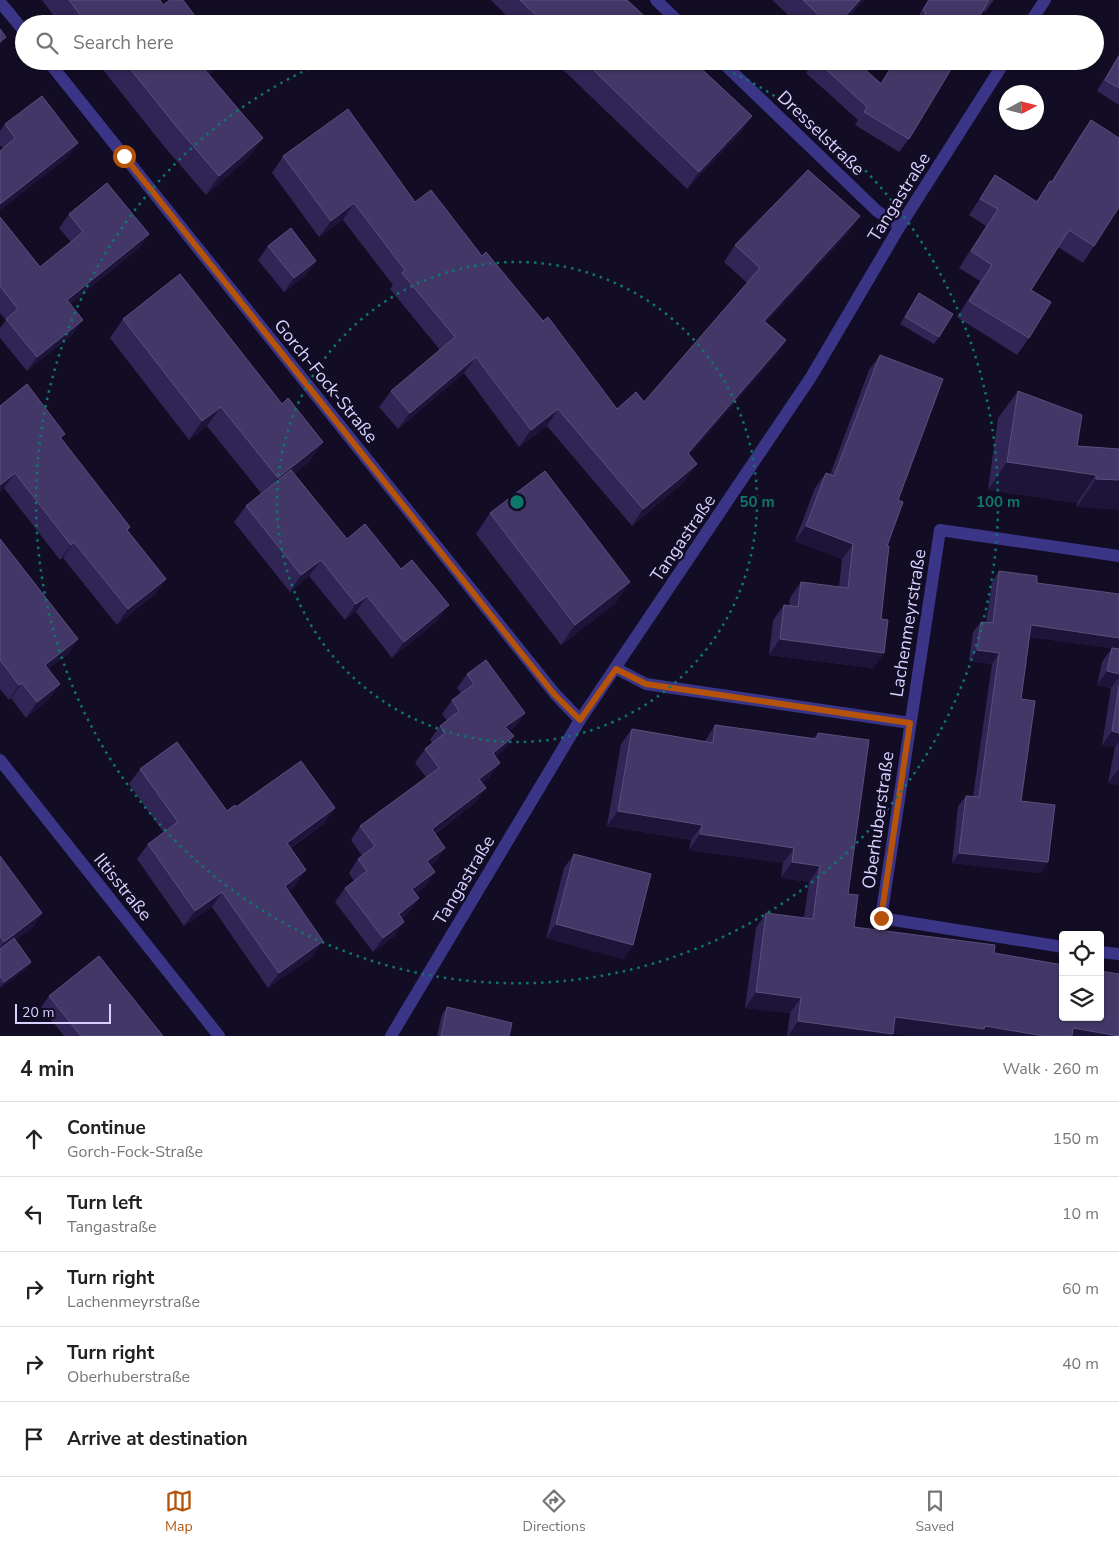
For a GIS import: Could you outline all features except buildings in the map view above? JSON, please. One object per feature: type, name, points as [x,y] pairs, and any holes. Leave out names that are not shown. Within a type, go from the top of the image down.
[{"type":"street","points":[[656,0],[672,15]]},
{"type":"street","points":[[1036,15],[1045,0]]},
{"type":"street","points":[[0,2],[15,20]]},
{"type":"street","name":"Gorch-Fock-Straße","points":[[55,70],[554,694],[580,720]]},
{"type":"street","name":"Dresselstraße","points":[[729,70],[877,211],[900,226]]},
{"type":"street","name":"Tangastraße","points":[[391,1036],[580,720],[811,377],[900,226],[1000,70]]},
{"type":"street","name":"Lachenmeyrstraße","points":[[616,669],[646,684],[910,723],[940,530],[1119,556]]},
{"type":"street","name":"Oberhuberstraße","points":[[910,723],[881,918],[1059,946]]},
{"type":"street","name":"Iltisstraße","points":[[0,760],[219,1036]]},
{"type":"street","points":[[1104,952],[1119,954]]},
{"type":"route","points":[[124,156],[554,694],[580,720],[616,669],[646,684],[910,723],[881,918]]}]
